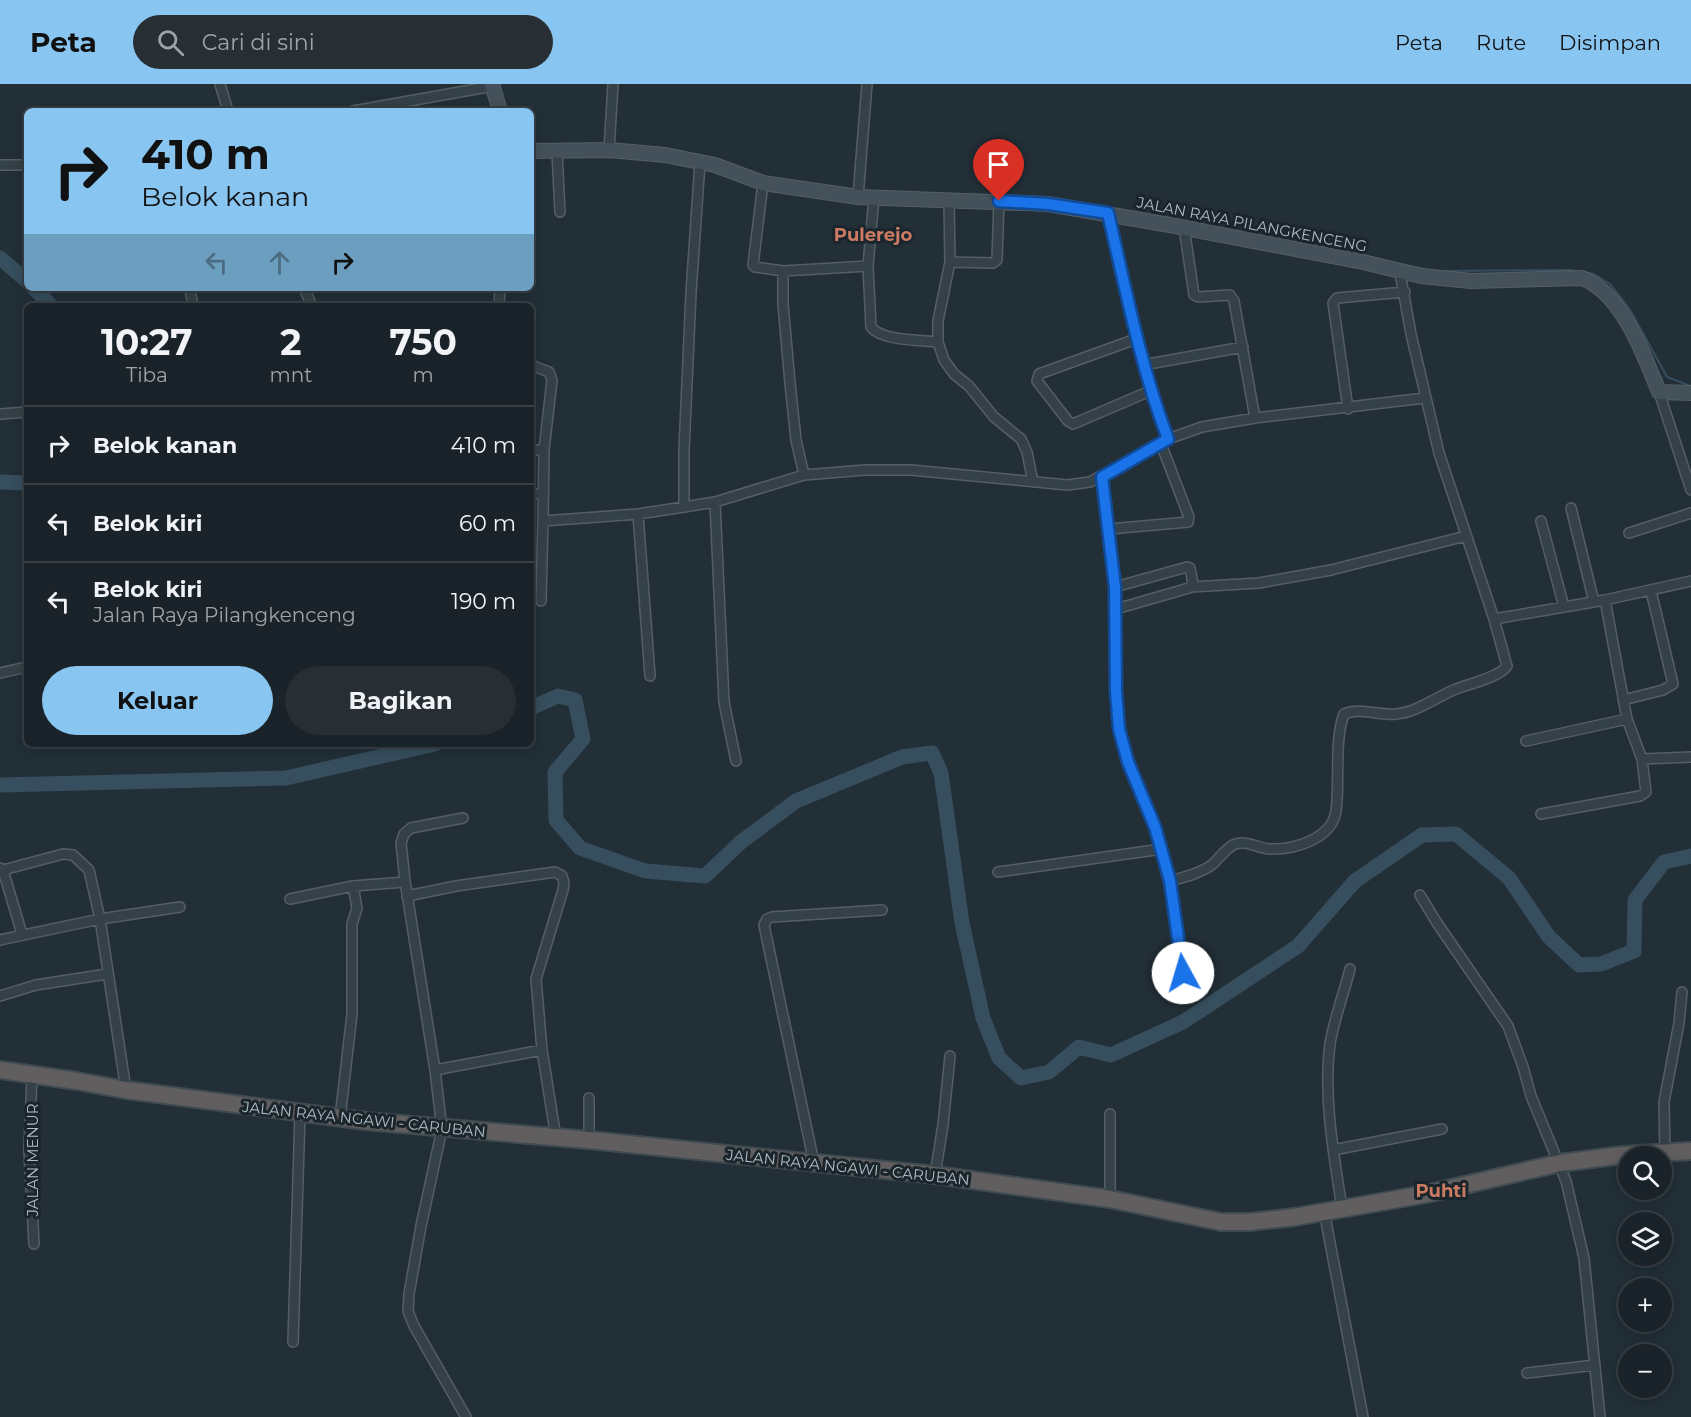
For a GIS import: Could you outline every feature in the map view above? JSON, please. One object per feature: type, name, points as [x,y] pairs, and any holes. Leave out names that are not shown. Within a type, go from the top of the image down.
[{"type":"highway","name":"JALAN RAYA NGAWI - CARUBAN","points":[[0,1070],[300,1114],[935,1175],[1110,1199],[1221,1222],[1265,1221],[1426,1194],[1560,1163],[1618,1156]]},
{"type":"highway","name":"JALAN RAYA NGAWI - CARUBAN","points":[[1672,1152],[1691,1151]]},
{"type":"main road","points":[[492,85],[499,108]]},
{"type":"main road","name":"JALAN RAYA PILANGKENCENG","points":[[534,151],[609,150],[665,155],[700,162],[764,183],[858,197],[1048,204],[1108,213],[1363,262],[1400,273],[1471,281],[1574,277],[1590,281],[1604,292],[1623,316],[1634,334],[1659,392]]},
{"type":"main road","points":[[1659,392],[1691,393]]},
{"type":"street","points":[[220,84],[225,108]]},
{"type":"street","points":[[609,150],[613,84]]},
{"type":"street","points":[[858,197],[867,84]]},
{"type":"street","points":[[369,108],[492,85]]},
{"type":"street","points":[[557,152],[560,212]]},
{"type":"street","points":[[684,507],[684,450],[691,293],[700,162]]},
{"type":"street","points":[[0,165],[24,165]]},
{"type":"street","points":[[764,183],[753,265],[755,267],[783,271],[868,266]]},
{"type":"street","points":[[874,197],[868,266],[871,327],[875,332],[887,336],[938,342]]},
{"type":"street","points":[[949,201],[950,262],[938,321],[938,342],[944,360],[954,374],[969,386],[994,417],[1021,439],[1027,452],[1033,482]]},
{"type":"street","points":[[950,262],[993,263],[997,260],[999,201]]},
{"type":"street","points":[[1108,213],[1136,339],[1164,442],[1189,517],[1188,522],[1110,529]]},
{"type":"street","points":[[1184,227],[1194,295],[1198,297],[1227,294],[1231,296],[1243,347],[1255,418]]},
{"type":"street","points":[[783,271],[783,304],[790,383],[796,440],[804,475]]},
{"type":"street","points":[[1170,881],[1208,867],[1233,845],[1240,843],[1268,849],[1283,849],[1317,837],[1329,828],[1336,813],[1344,714],[1352,712],[1394,715],[1417,709],[1453,690],[1505,669],[1507,662],[1494,619],[1439,453],[1411,334],[1400,273]]},
{"type":"street","points":[[1348,409],[1332,307],[1335,300],[1405,292]]},
{"type":"street","points":[[1136,339],[1039,374],[1037,381],[1072,424],[1150,391]]},
{"type":"street","points":[[1143,365],[1243,347]]},
{"type":"street","points":[[534,366],[549,372],[552,380],[544,450],[540,601]]},
{"type":"street","points":[[1659,392],[1691,490]]},
{"type":"street","points":[[543,520],[638,514],[684,507],[715,502],[804,475],[866,470],[911,470],[1080,485],[1102,477],[1164,442],[1202,427],[1255,418],[1348,409],[1425,398]]},
{"type":"street","points":[[0,414],[24,412]]},
{"type":"street","points":[[534,450],[544,450]]},
{"type":"street","points":[[1102,477],[1110,529],[1115,587],[1116,691],[1119,729],[1126,754],[1162,849],[1170,881],[1183,973]]},
{"type":"street","points":[[534,494],[543,494]]},
{"type":"street","points":[[715,502],[724,702],[736,761]]},
{"type":"street","points":[[1571,508],[1594,602]]},
{"type":"street","points":[[1629,533],[1691,513]]},
{"type":"street","points":[[638,514],[650,676]]},
{"type":"street","points":[[1541,521],[1564,607]]},
{"type":"street","points":[[1116,609],[1191,587],[1259,583],[1331,570],[1466,536]]},
{"type":"street","points":[[1115,587],[1187,567],[1190,568],[1191,587]]},
{"type":"street","points":[[1494,619],[1605,600],[1691,581]]},
{"type":"street","points":[[1623,700],[1663,690],[1673,684],[1651,591]]},
{"type":"street","points":[[1541,814],[1640,796],[1646,792],[1642,759],[1627,719],[1605,600]]},
{"type":"street","points":[[0,674],[24,668]]},
{"type":"street","points":[[1526,741],[1627,719]]},
{"type":"street","points":[[1642,759],[1691,757]]},
{"type":"street","points":[[463,818],[411,828],[404,834],[401,843],[442,1129],[418,1237],[408,1311],[414,1326],[466,1417]]},
{"type":"street","points":[[998,872],[1162,849]]},
{"type":"street","points":[[22,934],[2,869],[63,854],[73,855],[89,870],[100,919],[126,1090]]},
{"type":"street","points":[[407,896],[456,886],[555,872],[562,876],[563,890],[536,979],[542,1050],[556,1138]]},
{"type":"street","points":[[290,899],[353,886],[405,882]]},
{"type":"street","points":[[340,1118],[352,1014],[352,924],[357,908],[353,886]]},
{"type":"street","points":[[1420,895],[1508,1026],[1531,1096],[1560,1163],[1584,1258],[1600,1417]]},
{"type":"street","points":[[0,940],[100,919],[180,907]]},
{"type":"street","points":[[814,1163],[764,925],[772,917],[882,910]]},
{"type":"street","points":[[1342,1208],[1333,1150],[1329,1059],[1330,1041],[1350,969]]},
{"type":"street","points":[[0,996],[36,986],[107,974]]},
{"type":"street","points":[[1665,1146],[1664,1102],[1679,1023],[1682,992]]},
{"type":"street","points":[[435,1070],[542,1050]]},
{"type":"street","points":[[935,1175],[950,1056]]},
{"type":"street","name":"JALAN MENUR","points":[[32,1075],[29,1150],[34,1244]]},
{"type":"street","points":[[589,1098],[589,1140]]},
{"type":"street","points":[[293,1342],[300,1114]]},
{"type":"street","points":[[1110,1114],[1110,1199]]},
{"type":"street","points":[[1333,1150],[1442,1129]]},
{"type":"street","points":[[1324,1211],[1363,1417]]},
{"type":"street","points":[[1527,1373],[1595,1365]]},
{"type":"waterway","points":[[952,194],[1024,196]]},
{"type":"waterway","points":[[0,258],[24,278]]},
{"type":"waterway","points":[[1390,262],[1434,271]]},
{"type":"waterway","points":[[1440,271],[1570,270],[1594,274],[1610,284],[1629,308],[1667,377],[1691,386]]},
{"type":"waterway","points":[[37,291],[48,303]]},
{"type":"waterway","points":[[0,482],[24,483]]},
{"type":"waterway","points":[[534,707],[558,696],[575,700],[583,739],[555,772],[556,820],[580,848],[645,871],[705,876],[741,842],[796,801],[902,757],[932,753],[941,773],[962,923],[983,1018],[999,1058],[1021,1078],[1049,1072],[1079,1047],[1111,1055],[1183,1022],[1298,946],[1355,881],[1422,835],[1456,834],[1509,878],[1549,937],[1579,965],[1601,964],[1634,951],[1635,900],[1664,862],[1691,856]]},
{"type":"waterway","points":[[0,785],[286,778],[422,747]]},
{"type":"district","name":"Pulerejo","points":[[873,235]]},
{"type":"district","name":"Puhti","points":[[1441,1191]]},
{"type":"route","points":[[999,201],[1048,204],[1108,213],[1143,365],[1168,439],[1102,477],[1110,529],[1115,587],[1116,691],[1119,729],[1128,762],[1155,827],[1170,881],[1183,973]]}]
